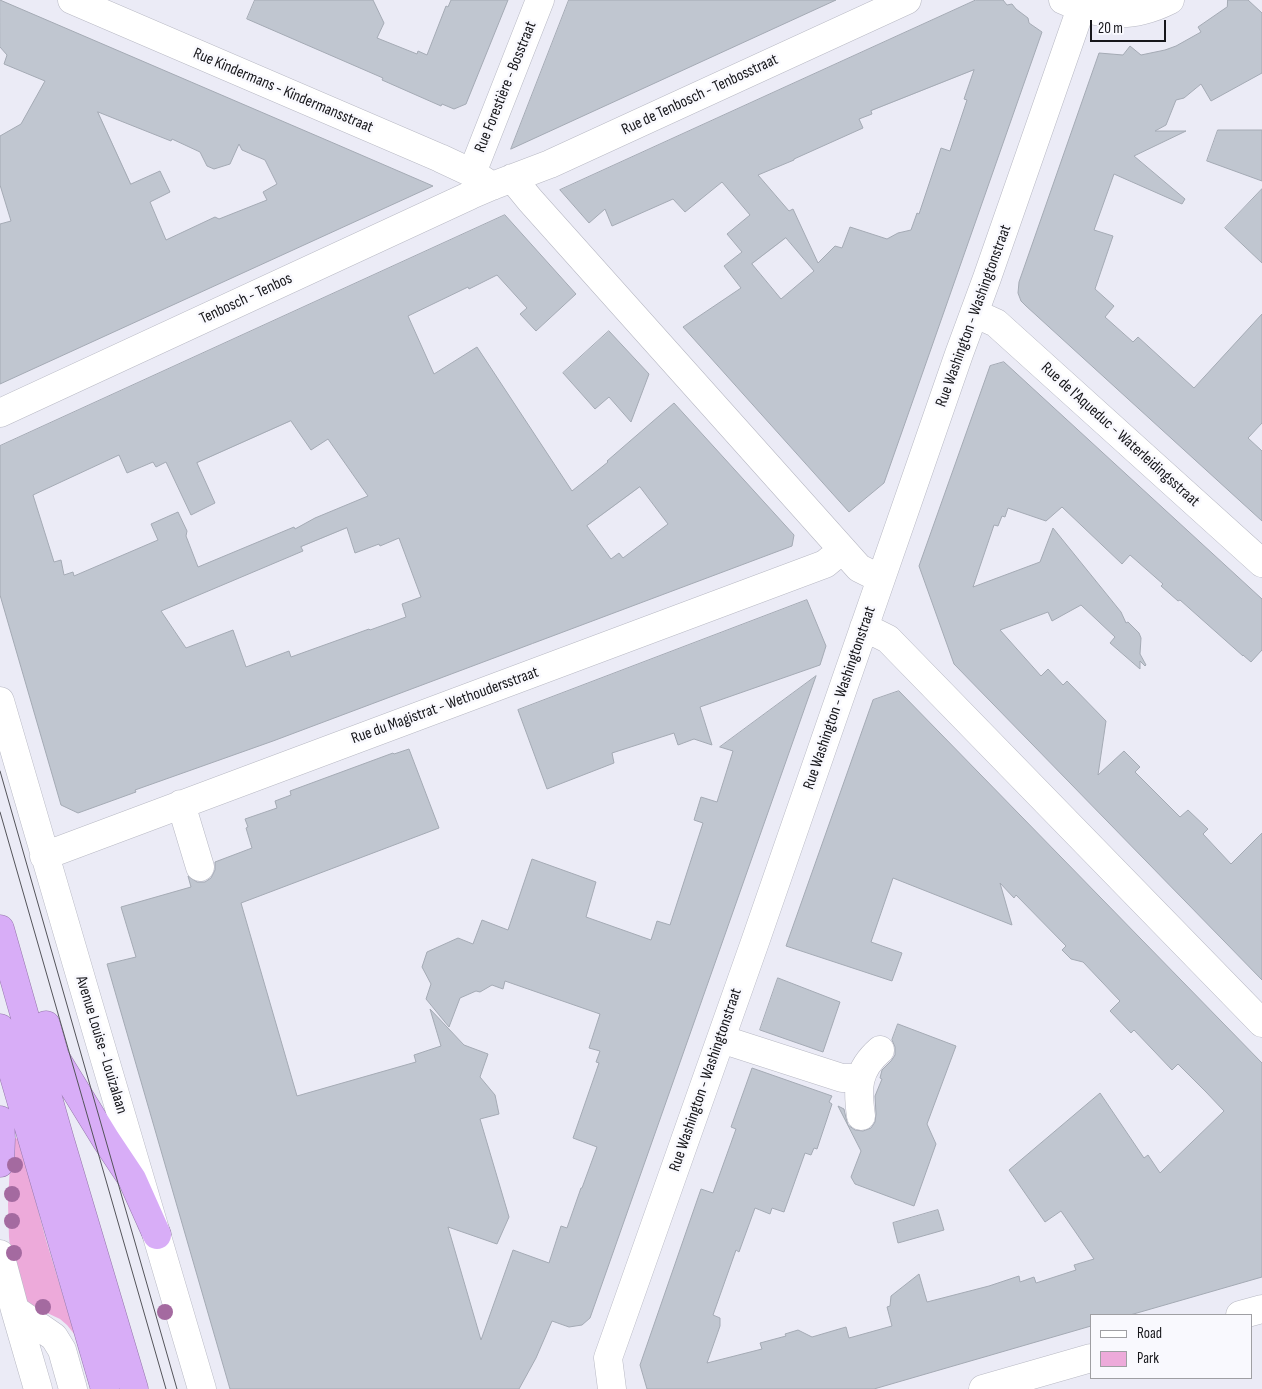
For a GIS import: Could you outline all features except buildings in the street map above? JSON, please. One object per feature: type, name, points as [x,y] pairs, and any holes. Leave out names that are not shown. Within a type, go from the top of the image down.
[{"type":"highway","points":[[0,910],[33,980],[56,1057],[132,1179],[157,1235]]},
{"type":"highway","points":[[0,929],[134,1389]]},
{"type":"highway","points":[[0,1028],[105,1389]]},
{"type":"highway","points":[[0,1120],[0,1163]]},
{"type":"street","name":"Rue Kindermans - Kindermansstraat","points":[[72,0],[492,179]]},
{"type":"street","name":"Rue Forestière - Bosstraat","points":[[492,179],[540,0]]},
{"type":"street","name":"Rue de Tenbosch - Tenbosstraat","points":[[492,179],[550,164],[907,0]]},
{"type":"street","points":[[1072,4],[1096,12],[1130,13],[1154,8],[1170,0]]},
{"type":"street","name":"Rue Washington - Washingtonstraat","points":[[612,1389],[608,1358],[974,313],[1072,4]]},
{"type":"street","name":"Tenbosch - Tenbos","points":[[0,413],[492,179]]},
{"type":"street","points":[[492,179],[530,200],[842,550],[859,568],[881,579]]},
{"type":"street","name":"Rue de l'Aqueduc - Waterleidingsstraat","points":[[974,313],[996,323],[1262,563]]},
{"type":"street","name":"Rue du Magistrat - Wethoudersstraat","points":[[44,856],[825,564],[842,550]]},
{"type":"street","points":[[864,628],[888,639],[1262,1023]]},
{"type":"street","name":"Avenue Louise - Louizalaan","points":[[0,701],[202,1389]]},
{"type":"street","points":[[181,804],[200,867]]},
{"type":"street","points":[[721,1039],[842,1078],[860,1078]]},
{"type":"street","points":[[861,1116],[858,1087],[860,1078],[870,1058],[880,1050]]},
{"type":"street","points":[[0,1254],[14,1310],[38,1389]]},
{"type":"street","points":[[1244,1314],[1262,1309]]},
{"type":"street","points":[[14,1310],[54,1337],[62,1350],[73,1389]]},
{"type":"street","points":[[983,1389],[1090,1358]]},
{"type":"green space","points":[[15,1138],[19,1139],[46,1240],[75,1335],[60,1319],[28,1304],[22,1297],[12,1270],[8,1204],[11,1143]]},
{"type":"tram line","points":[[0,771],[177,1389]]},
{"type":"tram line","points":[[0,812],[166,1389]]}]
